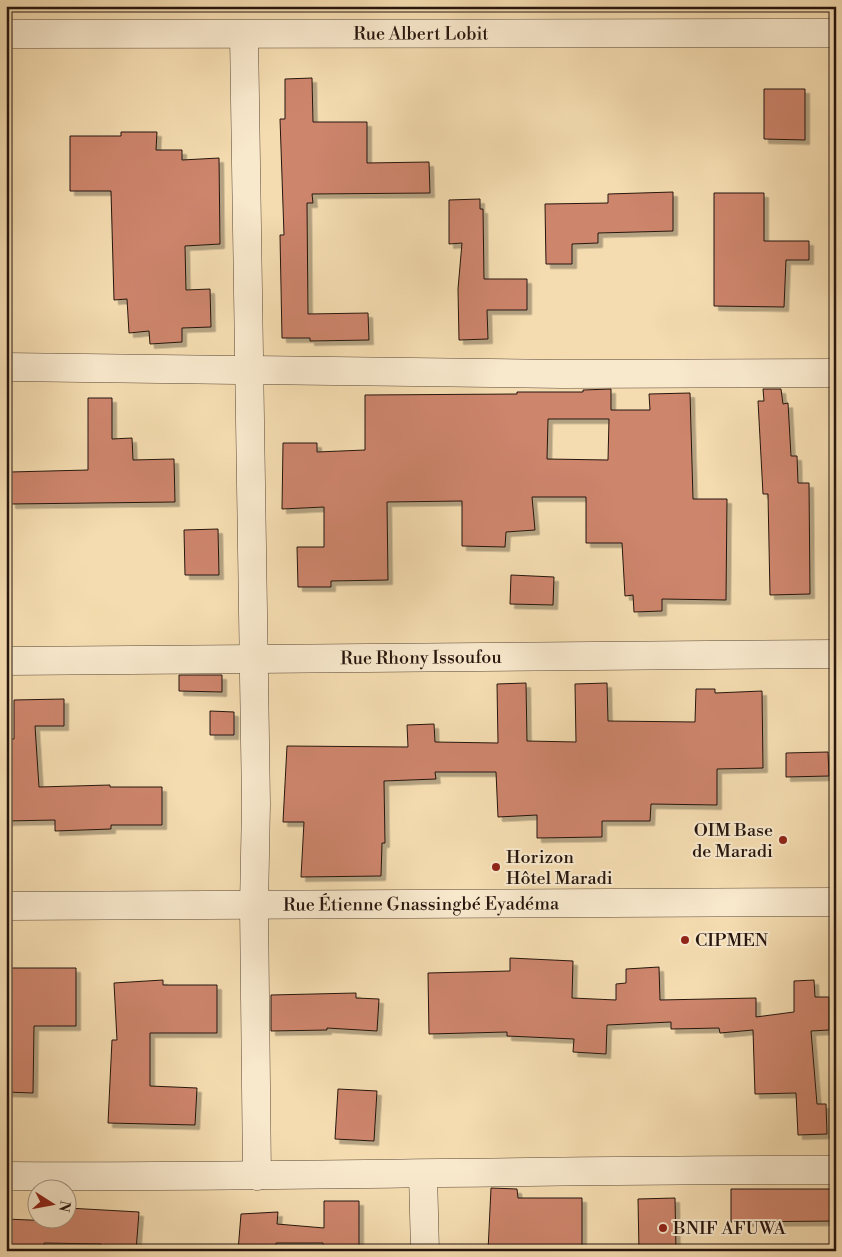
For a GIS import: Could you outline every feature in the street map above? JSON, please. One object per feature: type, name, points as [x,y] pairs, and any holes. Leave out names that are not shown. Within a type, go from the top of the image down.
[{"type":"street","name":"Rue Albert Lobit","points":[[6,34],[836,34]]},
{"type":"street","points":[[244,35],[256,804],[254,906],[257,1176]]},
{"type":"street","points":[[6,367],[562,374],[836,372]]},
{"type":"street","name":"Rue Rhony Issoufou","points":[[6,661],[836,654]]},
{"type":"street","name":"Rue Étienne Gnassingbé Eyadéma","points":[[6,906],[836,902]]},
{"type":"street","points":[[6,1176],[257,1176],[705,1169],[836,1170]]},
{"type":"street","points":[[423,1174],[425,1251]]},
{"type":"building","points":[[312,78],[313,122],[367,122],[367,163],[429,162],[430,193],[312,194],[313,203],[307,203],[308,314],[368,313],[369,340],[310,341],[310,338],[282,338],[280,235],[284,235],[280,119],[285,119],[285,79]]},
{"type":"building","points":[[764,89],[805,89],[805,140],[764,139]]},
{"type":"building","points":[[121,132],[157,132],[156,150],[182,150],[182,160],[219,158],[220,244],[185,246],[186,290],[210,289],[211,327],[182,328],[182,342],[150,344],[149,331],[129,333],[127,299],[114,300],[111,191],[70,191],[70,136],[121,136]]},
{"type":"building","points":[[673,192],[673,231],[598,233],[598,243],[572,244],[572,264],[546,264],[545,204],[608,203],[608,194]]},
{"type":"building","points":[[714,193],[764,193],[764,241],[809,241],[809,260],[786,260],[784,307],[714,306]]},
{"type":"building","points":[[480,199],[480,209],[483,209],[484,279],[527,279],[527,310],[487,310],[488,339],[459,340],[458,289],[462,243],[449,244],[449,200]]},
{"type":"building","points":[[611,389],[611,410],[650,410],[649,394],[690,393],[693,499],[727,499],[726,600],[662,599],[662,611],[634,612],[633,595],[625,596],[622,543],[586,543],[586,497],[532,497],[535,530],[506,532],[505,547],[462,546],[462,501],[387,502],[388,580],[331,581],[331,587],[298,587],[297,547],[324,547],[324,507],[282,509],[283,443],[317,443],[317,452],[365,450],[365,395],[517,394],[517,392],[583,392],[583,390]],"holes":[[[548,419],[609,419],[608,460],[547,459]]]},
{"type":"building","points":[[763,389],[781,389],[783,404],[788,403],[791,456],[797,456],[798,483],[809,483],[810,594],[770,595],[768,494],[763,494],[758,401],[764,401]]},
{"type":"building","points":[[88,398],[112,398],[112,439],[132,438],[133,460],[174,459],[175,502],[11,504],[10,472],[88,470]]},
{"type":"building","points":[[218,529],[219,575],[185,575],[184,530]]},
{"type":"building","points":[[511,575],[554,577],[553,605],[510,604]]},
{"type":"building","points":[[179,675],[222,675],[222,692],[179,691]]},
{"type":"building","points":[[526,683],[527,741],[576,742],[575,684],[607,683],[608,721],[695,722],[696,689],[715,689],[715,693],[762,691],[763,768],[717,769],[717,805],[651,804],[650,821],[602,821],[602,837],[537,838],[537,815],[498,817],[496,772],[435,772],[436,779],[384,781],[385,843],[382,843],[381,876],[301,877],[304,822],[283,822],[287,746],[408,747],[407,725],[434,724],[435,742],[498,743],[497,684]]},
{"type":"building","points":[[64,699],[64,726],[35,726],[39,787],[110,785],[110,787],[162,787],[162,825],[111,825],[111,829],[55,831],[55,820],[6,821],[6,739],[14,739],[14,700]]},
{"type":"building","points":[[210,711],[234,712],[234,735],[210,735]]},
{"type":"building","points":[[828,752],[829,776],[786,777],[786,753]]},
{"type":"building","points":[[510,958],[573,961],[572,998],[616,1000],[616,984],[626,983],[626,969],[659,967],[660,1000],[756,998],[756,1017],[794,1012],[794,981],[814,980],[815,997],[829,997],[829,1030],[811,1031],[817,1104],[826,1104],[827,1134],[798,1135],[796,1093],[755,1094],[753,1030],[720,1033],[719,1028],[671,1029],[671,1022],[607,1025],[606,1054],[573,1052],[574,1039],[507,1036],[507,1032],[429,1034],[428,973],[510,971]]},
{"type":"building","points":[[7,968],[76,968],[76,1026],[34,1026],[33,1093],[6,1092]]},
{"type":"building","points":[[163,980],[163,985],[217,985],[217,1033],[150,1033],[150,1086],[197,1088],[195,1125],[108,1123],[112,1040],[117,1040],[114,983]]},
{"type":"building","points":[[356,993],[356,998],[379,999],[377,1031],[327,1028],[327,1030],[271,1031],[271,995]]},
{"type":"building","points":[[338,1089],[377,1091],[374,1141],[335,1139]]},
{"type":"building","points":[[491,1188],[517,1189],[518,1198],[582,1198],[582,1251],[488,1251]]},
{"type":"building","points":[[731,1189],[834,1189],[835,1221],[731,1222]]},
{"type":"building","points":[[675,1198],[676,1251],[639,1251],[638,1199]]},
{"type":"building","points":[[324,1201],[359,1201],[359,1251],[324,1251],[323,1243],[276,1243],[276,1251],[238,1251],[241,1214],[278,1212],[277,1224],[324,1228]]},
{"type":"building","points":[[78,1209],[139,1212],[136,1251],[101,1251],[101,1244],[44,1243],[44,1251],[6,1251],[6,1219],[28,1220],[28,1230],[78,1230]]},
{"type":"place","name":"OIM Base de Maradi","points":[[783,840]]},
{"type":"place","name":"Horizon Hôtel Maradi","points":[[496,867]]},
{"type":"place","name":"CIPMEN","points":[[685,940]]},
{"type":"place","name":"BNIF AFUWA","points":[[663,1228]]}]
